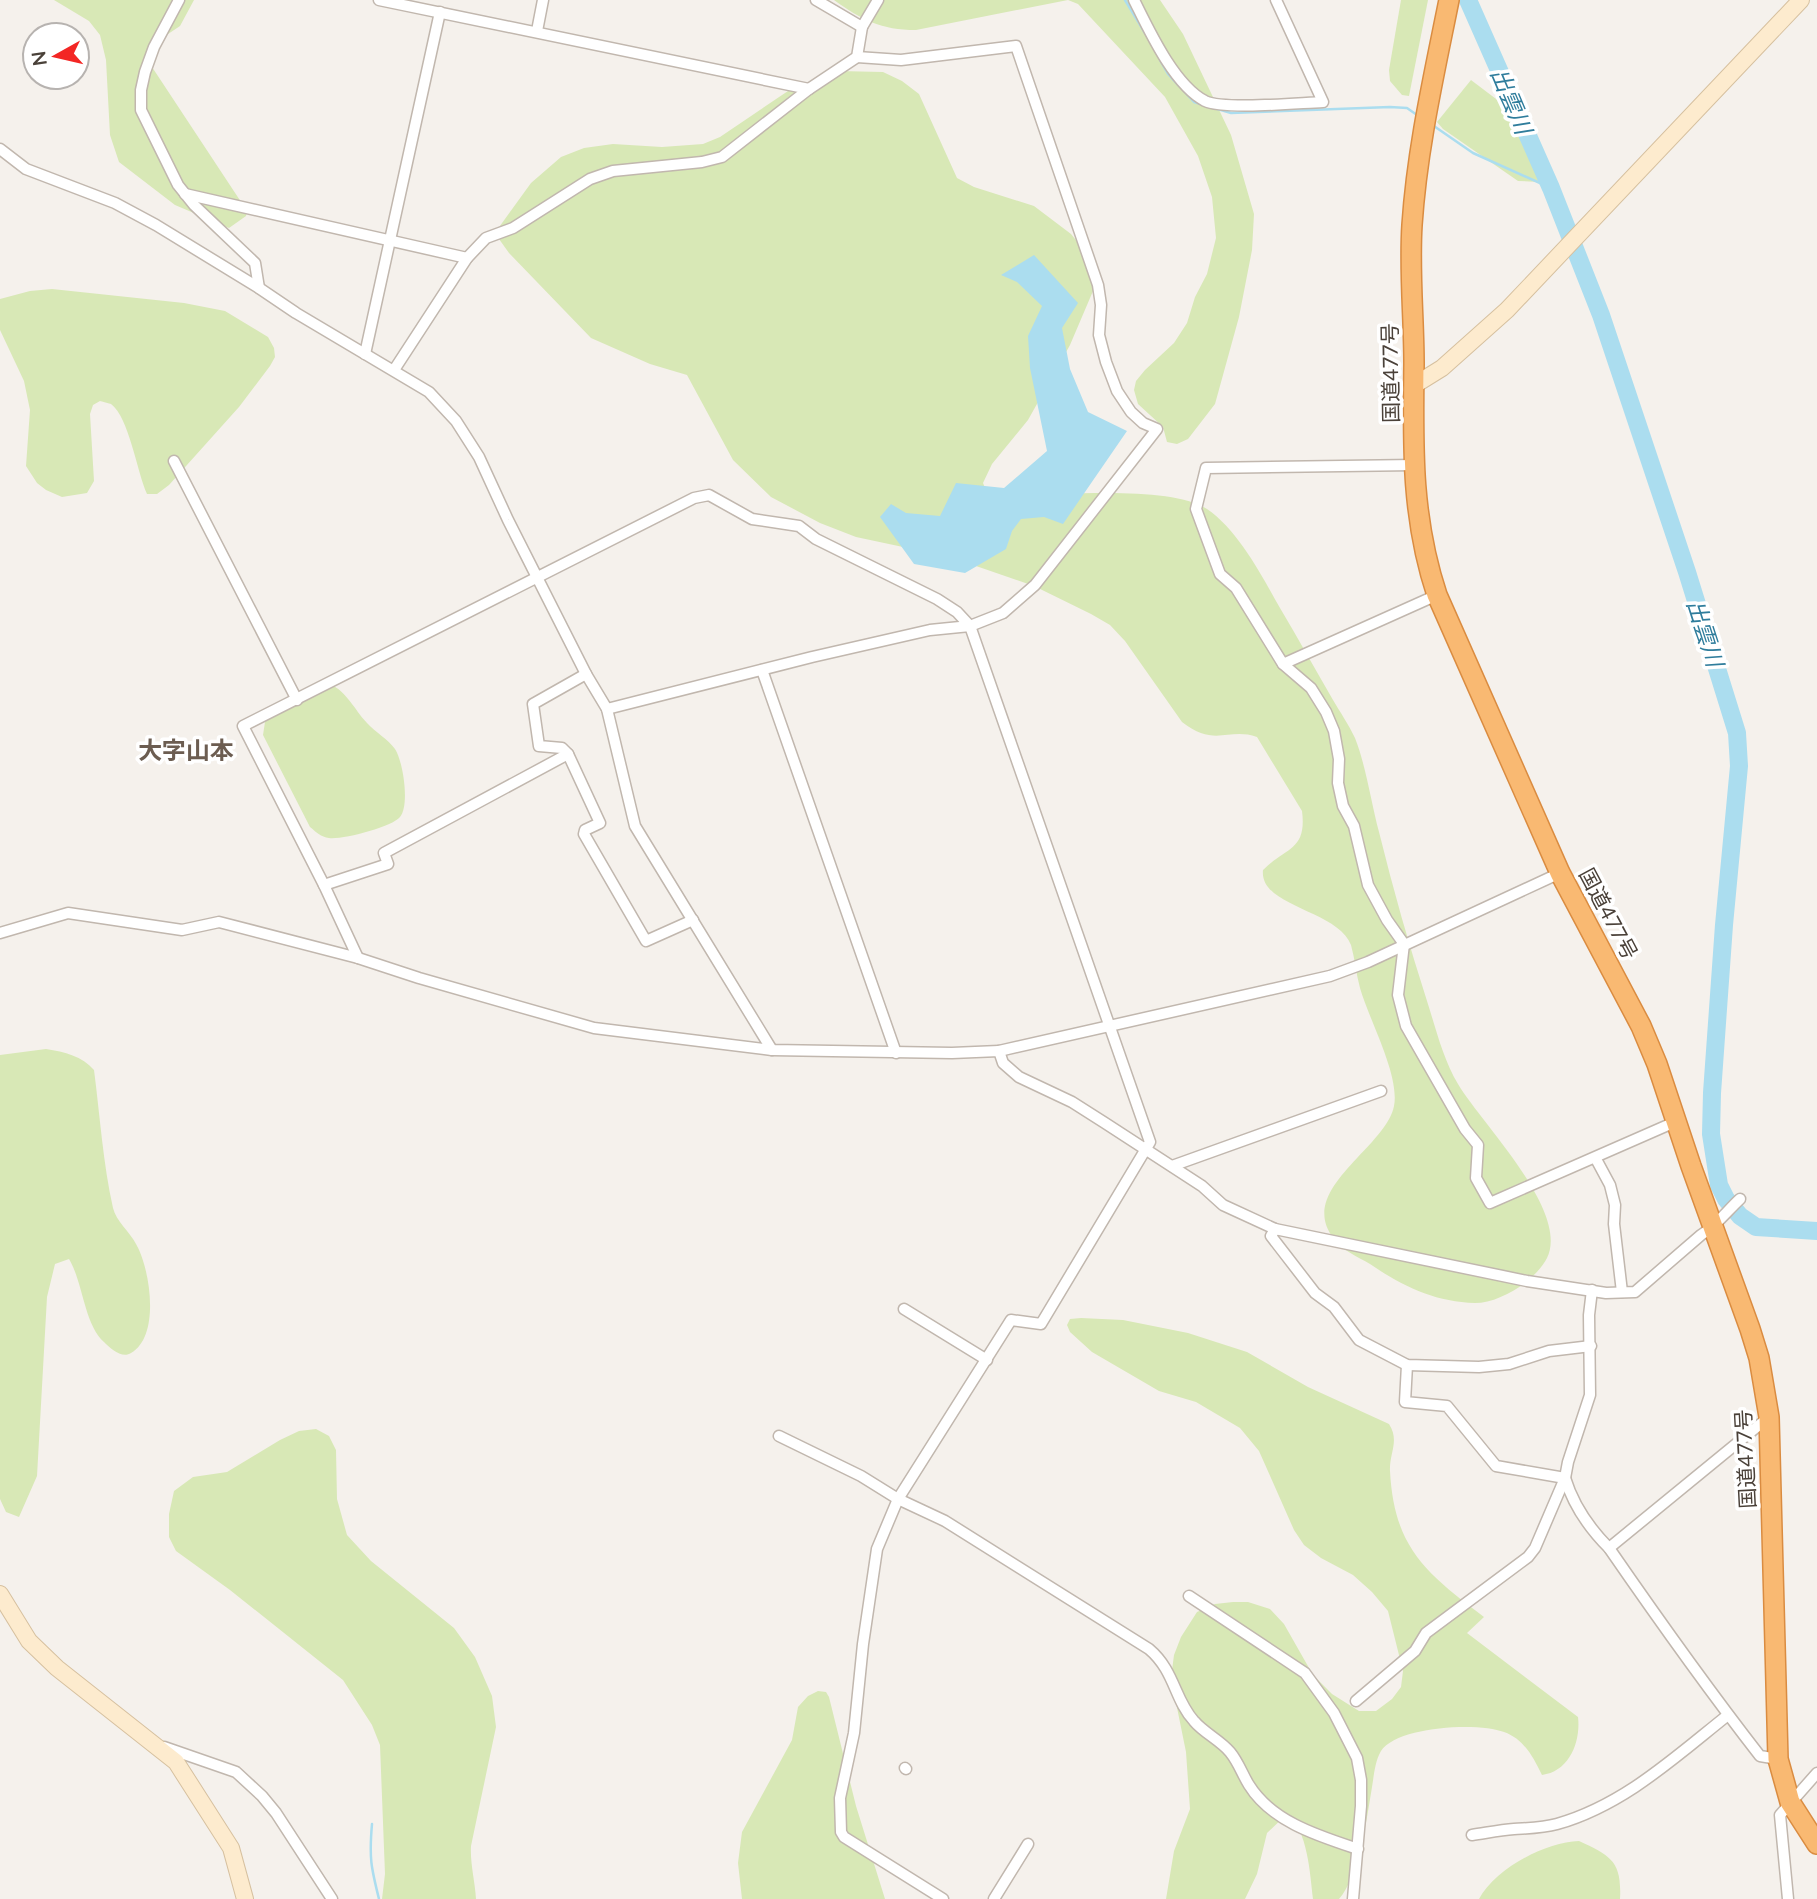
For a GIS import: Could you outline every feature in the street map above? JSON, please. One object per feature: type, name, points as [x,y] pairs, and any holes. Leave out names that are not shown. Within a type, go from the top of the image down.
[{"type":"highway","name":"国道477号","points":[[1448,1],[1425,119],[1412,229],[1413,386],[1419,530],[1437,595],[1560,873],[1642,1027],[1675,1122],[1718,1222],[1759,1358],[1769,1417],[1778,1759],[1790,1802],[1817,1844]]},
{"type":"street","points":[[179,0],[154,47],[145,72],[141,110],[178,185],[194,205],[255,263],[259,288]]},
{"type":"street","points":[[379,0],[809,89]]},
{"type":"street","points":[[537,31],[543,0]]},
{"type":"street","points":[[816,0],[862,27]]},
{"type":"street","points":[[857,57],[862,27],[878,0]]},
{"type":"street","points":[[1134,0],[1175,72],[1190,91],[1206,102],[1229,106],[1323,102],[1276,0]]},
{"type":"street","points":[[1413,386],[1442,368],[1507,310],[1801,0]]},
{"type":"street","points":[[365,354],[440,12]]},
{"type":"street","points":[[394,370],[467,258],[486,238],[513,228],[590,179],[613,171],[722,157],[809,89],[857,57],[901,60],[1016,46],[1098,285],[1101,305],[1099,335],[1106,362],[1117,391],[1131,412],[1143,423],[1157,429],[1035,585],[1003,613],[970,626],[930,630],[607,709]]},
{"type":"street","points":[[0,149],[26,169],[115,203],[259,288],[429,393],[456,421],[479,457],[537,578],[607,709],[635,826],[772,1050]]},
{"type":"street","points":[[185,194],[467,258]]},
{"type":"street","points":[[174,461],[297,700]]},
{"type":"street","points":[[1415,465],[1206,468],[1196,509],[1220,574],[1236,588],[1283,664],[1311,688],[1326,712],[1334,731],[1339,759],[1338,783],[1343,806],[1354,826],[1368,885],[1404,944],[1398,995],[1406,1026],[1465,1129],[1478,1145],[1476,1178],[1490,1203],[1675,1122]]},
{"type":"street","points":[[358,958],[243,726],[694,498],[709,495],[752,519],[799,526],[816,539],[937,599],[957,612],[970,626],[1150,1142],[1041,1324],[1011,1320],[898,1499],[877,1549],[863,1644],[854,1733],[840,1798],[841,1832],[844,1837],[943,1899]]},
{"type":"street","points":[[1283,664],[1437,595]]},
{"type":"street","points":[[762,670],[896,1053]]},
{"type":"street","points":[[586,674],[533,704],[539,746],[562,748],[568,754],[600,822],[585,830],[584,834],[646,942],[693,920]]},
{"type":"street","points":[[324,885],[388,864],[384,853],[568,754]]},
{"type":"street","points":[[0,933],[68,914],[182,930],[219,922],[358,958],[594,1028],[772,1050],[952,1054],[999,1051],[1330,976],[1368,962],[1560,873]]},
{"type":"street","points":[[999,1051],[1003,1063],[1019,1077],[1072,1102],[1147,1149],[1202,1186],[1223,1205],[1275,1229],[1514,1278],[1606,1293],[1634,1292],[1718,1222],[1740,1199]]},
{"type":"street","points":[[1172,1166],[1381,1091]]},
{"type":"street","points":[[1596,1158],[1610,1185],[1615,1205],[1614,1224],[1622,1292]]},
{"type":"street","points":[[1275,1229],[1271,1236],[1315,1293],[1334,1307],[1359,1340],[1407,1365],[1479,1367],[1509,1364],[1549,1352],[1591,1346]]},
{"type":"street","points":[[1356,1701],[1415,1651],[1426,1633],[1528,1557],[1535,1548],[1565,1478],[1590,1395],[1592,1290]]},
{"type":"street","points":[[904,1309],[987,1360]]},
{"type":"street","points":[[1407,1365],[1405,1402],[1447,1406],[1496,1466],[1565,1478]]},
{"type":"street","points":[[1609,1548],[1769,1417]]},
{"type":"street","points":[[779,1436],[945,1521],[1149,1648],[1169,1671],[1193,1721],[1228,1750],[1242,1767],[1248,1784],[1263,1802],[1283,1818],[1320,1837],[1358,1849]]},
{"type":"street","points":[[1565,1478],[1571,1496],[1600,1539],[1728,1715],[1760,1756],[1778,1759]]},
{"type":"street","points":[[0,1594],[29,1641],[176,1762],[231,1848],[245,1899]]},
{"type":"street","points":[[1189,1596],[1305,1674],[1334,1713],[1357,1758],[1361,1780],[1353,1899]]},
{"type":"street","points":[[1472,1835],[1537,1828],[1591,1812],[1641,1785],[1728,1715]]},
{"type":"street","points":[[158,1745],[236,1772],[276,1813],[332,1899]]},
{"type":"street","points":[[1788,1899],[1780,1815],[1817,1773]]},
{"type":"street","points":[[994,1899],[1028,1843]]},
{"type":"green space","points":[[54,0],[194,0],[180,26],[162,38],[150,64],[247,211],[246,216],[229,228],[175,205],[119,162],[110,135],[106,60],[100,35],[89,21]]},
{"type":"green space","points":[[834,0],[1068,0],[916,30],[882,26]]},
{"type":"green space","points":[[1068,0],[1160,0],[1183,34],[1231,135],[1254,214],[1252,250],[1239,317],[1215,404],[1188,439],[1177,444],[1167,442],[1163,427],[1138,404],[1134,390],[1136,381],[1174,343],[1187,323],[1195,297],[1207,274],[1216,238],[1212,197],[1198,156],[1165,97],[1078,4]]},
{"type":"green space","points":[[1401,0],[1428,0],[1409,96],[1402,95],[1390,81],[1389,70]]},
{"type":"green space","points":[[838,71],[883,72],[902,81],[919,94],[957,178],[974,187],[1034,206],[1071,234],[1097,266],[1093,291],[1070,345],[1028,420],[992,464],[983,483],[989,498],[1134,494],[1164,496],[1188,501],[1207,509],[1229,529],[1248,554],[1350,728],[1362,760],[1408,938],[1448,1064],[1469,1101],[1520,1168],[1546,1216],[1551,1239],[1547,1258],[1535,1274],[1506,1295],[1475,1303],[1446,1300],[1420,1291],[1394,1279],[1346,1250],[1334,1239],[1325,1221],[1326,1203],[1334,1186],[1388,1122],[1395,1093],[1388,1063],[1360,988],[1351,945],[1343,933],[1331,924],[1286,901],[1265,882],[1263,870],[1293,847],[1298,841],[1303,824],[1302,811],[1257,737],[1238,734],[1213,736],[1194,730],[1182,722],[1125,641],[1110,625],[1091,614],[1034,586],[950,557],[856,537],[820,523],[771,497],[733,460],[687,375],[650,364],[591,338],[509,253],[499,239],[497,230],[531,183],[561,157],[584,148],[613,144],[662,147],[703,144],[720,137],[788,91]]},
{"type":"green space","points":[[1471,80],[1504,105],[1540,182],[1518,181],[1443,129],[1437,122]]},
{"type":"green space","points":[[52,289],[184,303],[225,311],[268,337],[275,357],[239,407],[169,485],[157,494],[147,494],[128,432],[117,411],[111,404],[101,401],[93,405],[90,414],[94,481],[87,493],[62,497],[37,483],[26,466],[30,410],[24,381],[0,330],[0,299],[30,291]]},
{"type":"green space","points":[[330,684],[350,701],[367,723],[395,749],[403,773],[405,793],[403,811],[395,821],[366,832],[335,838],[323,837],[310,827],[263,735],[265,722],[310,687]]},
{"type":"green space","points":[[46,1049],[73,1055],[94,1070],[113,1208],[141,1255],[150,1301],[146,1332],[140,1344],[128,1354],[116,1352],[104,1342],[92,1325],[69,1259],[55,1264],[47,1297],[37,1476],[19,1517],[6,1512],[0,1499],[0,1055]]},
{"type":"green space","points":[[1070,1319],[1123,1320],[1188,1333],[1247,1352],[1308,1387],[1389,1424],[1394,1436],[1390,1465],[1393,1498],[1406,1539],[1430,1572],[1484,1617],[1467,1633],[1578,1717],[1575,1746],[1566,1762],[1551,1773],[1542,1775],[1531,1755],[1517,1739],[1492,1729],[1439,1728],[1403,1736],[1390,1743],[1379,1755],[1357,1862],[1339,1899],[1313,1899],[1304,1841],[1294,1821],[1287,1814],[1267,1833],[1257,1874],[1245,1899],[1166,1899],[1174,1851],[1190,1809],[1186,1752],[1171,1678],[1174,1655],[1181,1637],[1197,1612],[1215,1604],[1233,1602],[1248,1602],[1270,1609],[1284,1624],[1313,1675],[1332,1694],[1359,1711],[1376,1711],[1392,1699],[1401,1687],[1403,1671],[1388,1611],[1353,1575],[1321,1558],[1304,1545],[1294,1530],[1259,1451],[1240,1428],[1196,1402],[1159,1391],[1092,1352],[1070,1332],[1067,1325]]},
{"type":"green space","points":[[316,1429],[329,1436],[336,1450],[337,1499],[347,1535],[371,1561],[454,1628],[475,1657],[492,1696],[496,1727],[471,1846],[476,1899],[382,1899],[385,1874],[380,1745],[372,1725],[343,1680],[230,1590],[176,1551],[169,1537],[169,1514],[174,1491],[193,1477],[227,1472],[280,1440],[299,1431]]},
{"type":"green space","points":[[818,1691],[826,1692],[829,1697],[856,1806],[885,1899],[742,1899],[738,1863],[742,1832],[792,1740],[798,1707],[808,1696]]},
{"type":"green space","points":[[1579,1841],[1612,1861],[1619,1876],[1620,1899],[1479,1899],[1497,1877],[1522,1859],[1551,1846]]},
{"type":"water","points":[[1034,255],[1078,303],[1062,328],[1070,369],[1088,412],[1127,431],[1063,524],[1044,517],[1021,519],[1012,531],[1006,549],[965,573],[914,564],[880,517],[891,504],[906,513],[940,516],[956,483],[1004,488],[1047,451],[1030,368],[1028,336],[1042,306],[1017,282],[1001,275]]},
{"type":"waterway","points":[[1125,0],[1145,33]]},
{"type":"waterway","name":"出雲川","points":[[1468,0],[1551,188],[1601,315],[1687,572],[1737,733],[1739,766],[1712,1093],[1711,1134],[1719,1185],[1740,1216],[1756,1227],[1817,1231]]},
{"type":"waterway","points":[[1160,60],[1179,86]]},
{"type":"waterway","points":[[1184,91],[1194,102],[1231,113],[1390,107],[1407,108],[1417,115]]},
{"type":"waterway","points":[[1431,124],[1473,153],[1551,188]]},
{"type":"waterway","points":[[372,1824],[371,1862],[379,1899]]},
{"type":"district","name":"大字山本","points":[[186,751]]}]
